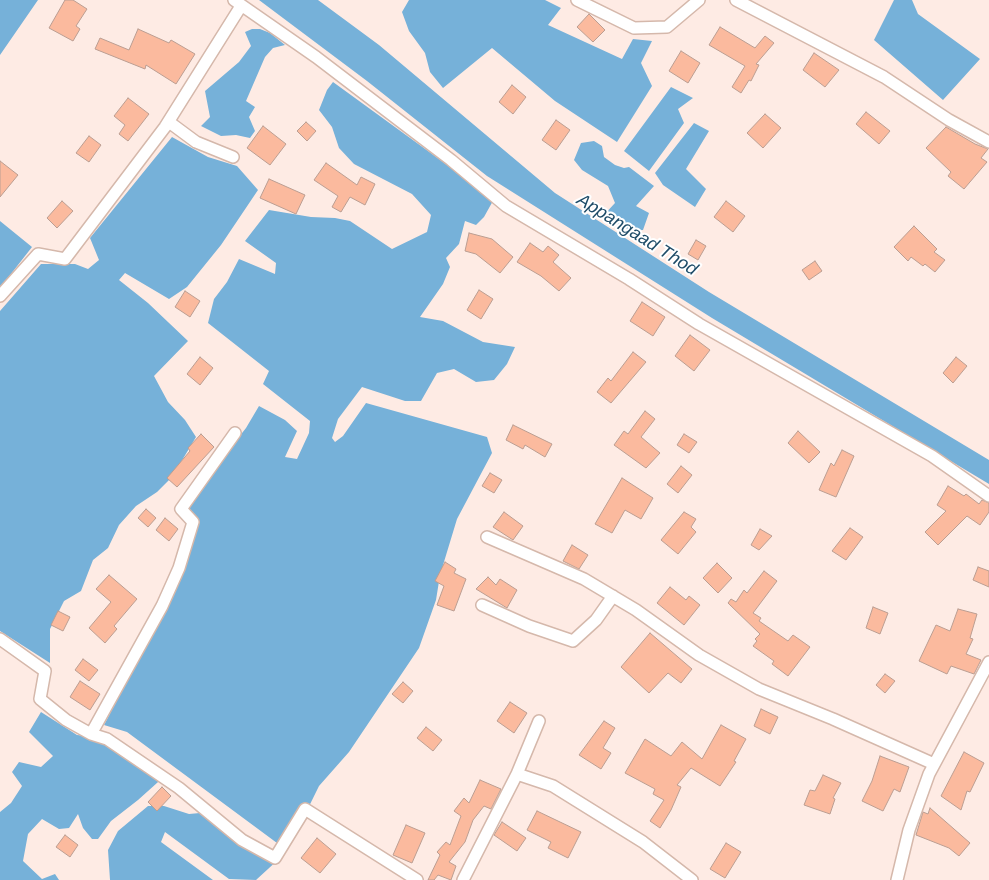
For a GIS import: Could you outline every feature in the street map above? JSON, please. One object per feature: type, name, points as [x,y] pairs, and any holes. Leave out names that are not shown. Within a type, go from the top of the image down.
[{"type":"street","points":[[577,0],[634,28],[666,27],[699,0]]},
{"type":"street","points":[[736,0],[884,77],[949,120],[989,142]]},
{"type":"street","points":[[0,296],[38,254],[65,259],[169,122],[237,3],[323,63],[451,160],[506,206],[629,279],[699,324],[932,456],[989,496]]},
{"type":"street","points":[[169,122],[196,142],[233,157]]},
{"type":"street","points":[[91,734],[162,606],[179,568],[193,522],[181,509],[235,433]]},
{"type":"street","points":[[487,538],[584,579],[613,596],[699,655],[758,689],[833,719],[934,764]]},
{"type":"street","points":[[482,605],[529,626],[572,641],[596,620],[613,596]]},
{"type":"street","points":[[0,640],[45,671],[40,699],[66,720],[91,734],[107,739],[179,788],[242,840],[275,858],[305,809],[416,880]]},
{"type":"street","points":[[896,880],[909,830],[934,764],[989,662]]},
{"type":"street","points":[[463,880],[517,774],[539,721]]},
{"type":"street","points":[[517,774],[553,786],[644,842],[692,880]]},
{"type":"water","points":[[0,0],[38,0],[0,55]]},
{"type":"water","points":[[259,0],[318,0],[379,45],[555,193],[709,292],[989,460],[989,484],[712,318],[487,176],[367,81]]},
{"type":"water","points":[[409,0],[545,0],[561,8],[548,25],[622,59],[633,39],[652,41],[641,63],[652,86],[617,142],[555,101],[492,48],[443,88],[430,72],[425,53],[409,31],[402,12]]},
{"type":"water","points":[[894,0],[912,0],[918,14],[980,59],[943,100],[874,40]]},
{"type":"water","points":[[252,29],[260,29],[270,33],[285,45],[273,48],[265,57],[246,101],[255,107],[249,117],[255,131],[250,138],[236,135],[221,136],[201,126],[210,117],[205,91],[239,62],[251,46],[245,32]]},
{"type":"water","points":[[333,82],[494,199],[484,217],[476,225],[465,221],[459,244],[446,258],[450,267],[443,284],[420,317],[443,321],[483,342],[515,347],[507,364],[494,380],[476,382],[454,369],[437,373],[421,401],[405,401],[362,387],[338,419],[332,438],[335,442],[343,436],[366,403],[487,437],[492,453],[457,519],[440,575],[436,600],[419,648],[349,752],[319,786],[289,847],[277,843],[127,732],[104,725],[173,592],[197,530],[195,519],[189,509],[191,500],[202,484],[246,428],[259,406],[285,420],[297,431],[285,457],[297,459],[309,433],[310,421],[263,384],[269,371],[208,323],[214,299],[227,282],[239,259],[275,274],[276,263],[245,241],[269,210],[350,221],[392,249],[427,232],[431,215],[412,194],[354,164],[339,148],[332,127],[319,110],[327,90]]},
{"type":"water","points":[[671,87],[693,98],[678,109],[684,123],[649,171],[624,151]]},
{"type":"water","points":[[694,123],[709,131],[686,169],[706,189],[695,207],[663,185],[655,173]]},
{"type":"water","points":[[172,137],[208,157],[237,166],[258,190],[221,245],[187,287],[169,299],[125,273],[119,280],[148,303],[188,341],[154,376],[168,402],[185,420],[196,437],[172,477],[157,492],[136,506],[119,525],[108,548],[93,560],[81,591],[64,601],[50,629],[50,663],[0,631],[0,311],[41,264],[75,264],[88,269],[99,260],[90,238]]},
{"type":"water","points":[[594,141],[602,146],[604,157],[615,165],[624,168],[629,167],[654,186],[636,206],[649,213],[643,230],[632,231],[602,217],[615,203],[608,186],[582,170],[574,160],[581,143]]},
{"type":"water","points":[[0,221],[32,247],[0,288]]},
{"type":"water","points":[[41,712],[77,735],[96,737],[167,774],[111,821],[98,839],[92,839],[83,828],[78,814],[69,828],[59,829],[42,819],[28,834],[23,861],[42,879],[55,874],[59,880],[0,880],[0,812],[11,803],[22,786],[12,772],[19,762],[41,767],[53,756],[29,732]]},
{"type":"water","points":[[148,806],[164,806],[189,814],[200,813],[211,822],[244,836],[280,858],[256,880],[229,879],[165,832],[161,842],[213,880],[110,880],[108,850],[118,831]]},
{"type":"building","points":[[65,0],[73,0],[87,9],[76,26],[80,29],[73,41],[49,28]]},
{"type":"building","points":[[589,14],[605,30],[593,42],[577,27]]},
{"type":"building","points":[[720,27],[755,48],[765,36],[774,43],[756,64],[759,65],[751,81],[749,80],[741,93],[732,87],[745,66],[709,45]]},
{"type":"building","points":[[138,29],[169,43],[171,40],[195,54],[176,84],[146,65],[145,69],[95,49],[100,38],[129,50]]},
{"type":"building","points":[[681,51],[700,63],[688,83],[669,71]]},
{"type":"building","points":[[814,53],[839,70],[825,87],[803,70]]},
{"type":"building","points":[[512,85],[526,97],[513,114],[499,102]]},
{"type":"building","points":[[128,98],[149,114],[128,141],[119,134],[125,125],[114,116]]},
{"type":"building","points":[[866,112],[890,131],[879,144],[856,124]]},
{"type":"building","points":[[765,114],[781,128],[763,148],[747,133]]},
{"type":"building","points":[[556,120],[570,130],[556,150],[542,140]]},
{"type":"building","points":[[306,122],[316,131],[307,141],[297,131]]},
{"type":"building","points":[[263,126],[286,144],[270,165],[247,148]]},
{"type":"building","points":[[946,127],[975,144],[988,149],[981,158],[987,162],[964,189],[948,176],[951,172],[926,148]]},
{"type":"building","points":[[89,136],[101,145],[89,162],[76,153]]},
{"type":"building","points":[[0,161],[18,175],[0,197]]},
{"type":"building","points":[[326,163],[357,185],[361,177],[375,184],[365,205],[350,197],[341,212],[332,207],[338,196],[314,180]]},
{"type":"building","points":[[269,179],[305,195],[296,214],[260,198]]},
{"type":"building","points":[[62,201],[73,211],[57,228],[47,218]]},
{"type":"building","points":[[726,201],[745,216],[733,232],[714,217]]},
{"type":"building","points":[[914,226],[937,249],[934,252],[945,260],[935,272],[911,257],[908,261],[894,247]]},
{"type":"building","points":[[469,233],[492,239],[513,257],[500,273],[476,254],[465,251]]},
{"type":"building","points":[[696,240],[706,246],[698,260],[688,254]]},
{"type":"building","points":[[530,243],[543,252],[548,246],[559,255],[553,262],[571,278],[559,291],[541,276],[517,262]]},
{"type":"building","points":[[815,261],[822,271],[809,280],[802,270]]},
{"type":"building","points":[[479,290],[493,299],[481,319],[467,310]]},
{"type":"building","points":[[185,291],[200,301],[190,317],[175,307]]},
{"type":"building","points":[[642,302],[665,317],[653,336],[630,321]]},
{"type":"building","points":[[690,335],[710,350],[694,371],[675,356]]},
{"type":"building","points":[[633,352],[646,362],[611,403],[597,392],[608,378],[611,381]]},
{"type":"building","points":[[200,357],[213,368],[200,385],[187,374]]},
{"type":"building","points":[[956,357],[967,366],[953,383],[943,373]]},
{"type":"building","points":[[645,411],[655,419],[641,437],[660,453],[646,468],[614,445],[624,431],[628,434]]},
{"type":"building","points":[[513,425],[552,444],[545,457],[525,445],[523,449],[506,440]]},
{"type":"building","points":[[798,431],[820,452],[809,463],[788,443]]},
{"type":"building","points":[[201,434],[214,447],[177,487],[167,478],[190,451],[188,448]]},
{"type":"building","points":[[684,434],[697,442],[689,453],[677,445]]},
{"type":"building","points":[[842,450],[854,456],[836,497],[819,490],[831,463],[834,466]]},
{"type":"building","points":[[681,466],[692,475],[678,493],[667,484]]},
{"type":"building","points":[[490,473],[502,480],[494,493],[482,486]]},
{"type":"building","points":[[622,478],[653,498],[641,519],[625,510],[612,533],[595,524]]},
{"type":"building","points":[[948,486],[964,496],[966,494],[979,504],[982,500],[989,503],[989,512],[980,525],[967,516],[938,545],[925,532],[946,511],[937,505]]},
{"type":"building","points":[[146,509],[156,518],[148,527],[138,518]]},
{"type":"building","points":[[504,512],[523,526],[513,540],[493,527]]},
{"type":"building","points":[[684,512],[696,519],[691,527],[696,532],[678,554],[661,540]]},
{"type":"building","points":[[165,518],[178,529],[169,541],[156,530]]},
{"type":"building","points":[[850,528],[863,537],[846,560],[832,551]]},
{"type":"building","points":[[760,529],[772,536],[759,550],[751,545]]},
{"type":"building","points":[[572,545],[588,555],[579,569],[563,561]]},
{"type":"building","points":[[445,562],[456,569],[454,573],[466,579],[454,611],[437,605],[444,586],[435,581]]},
{"type":"building","points":[[717,563],[732,578],[718,593],[703,578]]},
{"type":"building","points":[[978,567],[989,571],[989,587],[973,580]]},
{"type":"building","points":[[764,571],[777,581],[753,613],[761,618],[759,621],[788,641],[793,635],[810,647],[788,676],[772,664],[774,661],[753,646],[757,641],[755,639],[760,634],[728,603],[731,599],[736,602],[744,590],[747,593]]},
{"type":"building","points":[[109,575],[137,599],[114,626],[117,629],[105,643],[89,628],[111,602],[96,589]]},
{"type":"building","points":[[488,577],[496,585],[500,579],[517,590],[507,608],[476,589]]},
{"type":"building","points":[[670,587],[686,600],[689,596],[700,605],[684,625],[657,603]]},
{"type":"building","points":[[873,607],[888,613],[880,634],[866,628]]},
{"type":"building","points":[[958,609],[977,614],[970,638],[973,639],[966,654],[981,660],[974,674],[951,666],[947,674],[919,661],[936,625],[950,631]]},
{"type":"building","points":[[58,611],[70,617],[63,631],[51,625]]},
{"type":"building","points":[[650,633],[692,669],[681,683],[668,673],[649,693],[621,667]]},
{"type":"building","points":[[83,659],[98,670],[89,681],[75,670]]},
{"type":"building","points":[[885,674],[895,681],[885,693],[876,685]]},
{"type":"building","points":[[80,681],[100,694],[90,710],[70,697]]},
{"type":"building","points":[[403,682],[413,691],[403,703],[392,694]]},
{"type":"building","points":[[510,702],[527,713],[514,733],[497,721]]},
{"type":"building","points":[[761,709],[778,717],[770,734],[754,726]]},
{"type":"building","points":[[604,721],[615,728],[603,748],[611,753],[601,769],[579,755]]},
{"type":"building","points":[[721,725],[746,739],[734,761],[736,762],[720,786],[691,768],[677,785],[681,787],[671,810],[660,828],[650,821],[664,800],[653,794],[655,789],[625,773],[645,739],[671,756],[682,742],[702,759]]},
{"type":"building","points":[[426,727],[442,740],[433,751],[417,738]]},
{"type":"building","points":[[964,752],[984,763],[970,792],[967,791],[961,810],[941,796]]},
{"type":"building","points":[[880,756],[909,767],[900,792],[894,789],[883,811],[862,801],[872,781]]},
{"type":"building","points":[[823,775],[841,783],[833,798],[835,799],[830,814],[804,805],[810,790],[815,791]]},
{"type":"building","points":[[480,780],[501,789],[491,809],[484,806],[473,820],[465,842],[449,862],[456,866],[451,880],[438,875],[434,880],[428,880],[440,855],[437,852],[446,842],[450,845],[461,816],[454,811],[464,798],[469,803]]},
{"type":"building","points":[[162,787],[171,796],[157,811],[148,802]]},
{"type":"building","points":[[930,808],[970,843],[959,856],[949,848],[916,835],[923,812],[928,814]]},
{"type":"building","points":[[537,811],[581,832],[568,858],[548,848],[551,842],[527,830]]},
{"type":"building","points":[[502,822],[526,838],[517,851],[494,835]]},
{"type":"building","points":[[406,825],[425,833],[412,863],[393,855]]},
{"type":"building","points":[[65,835],[78,845],[70,857],[56,847]]},
{"type":"building","points":[[317,838],[336,854],[320,873],[301,858]]},
{"type":"building","points":[[726,843],[741,852],[725,878],[710,869]]},
{"type":"water label","name":"Appangaad Thod","points":[[637,235]]}]
